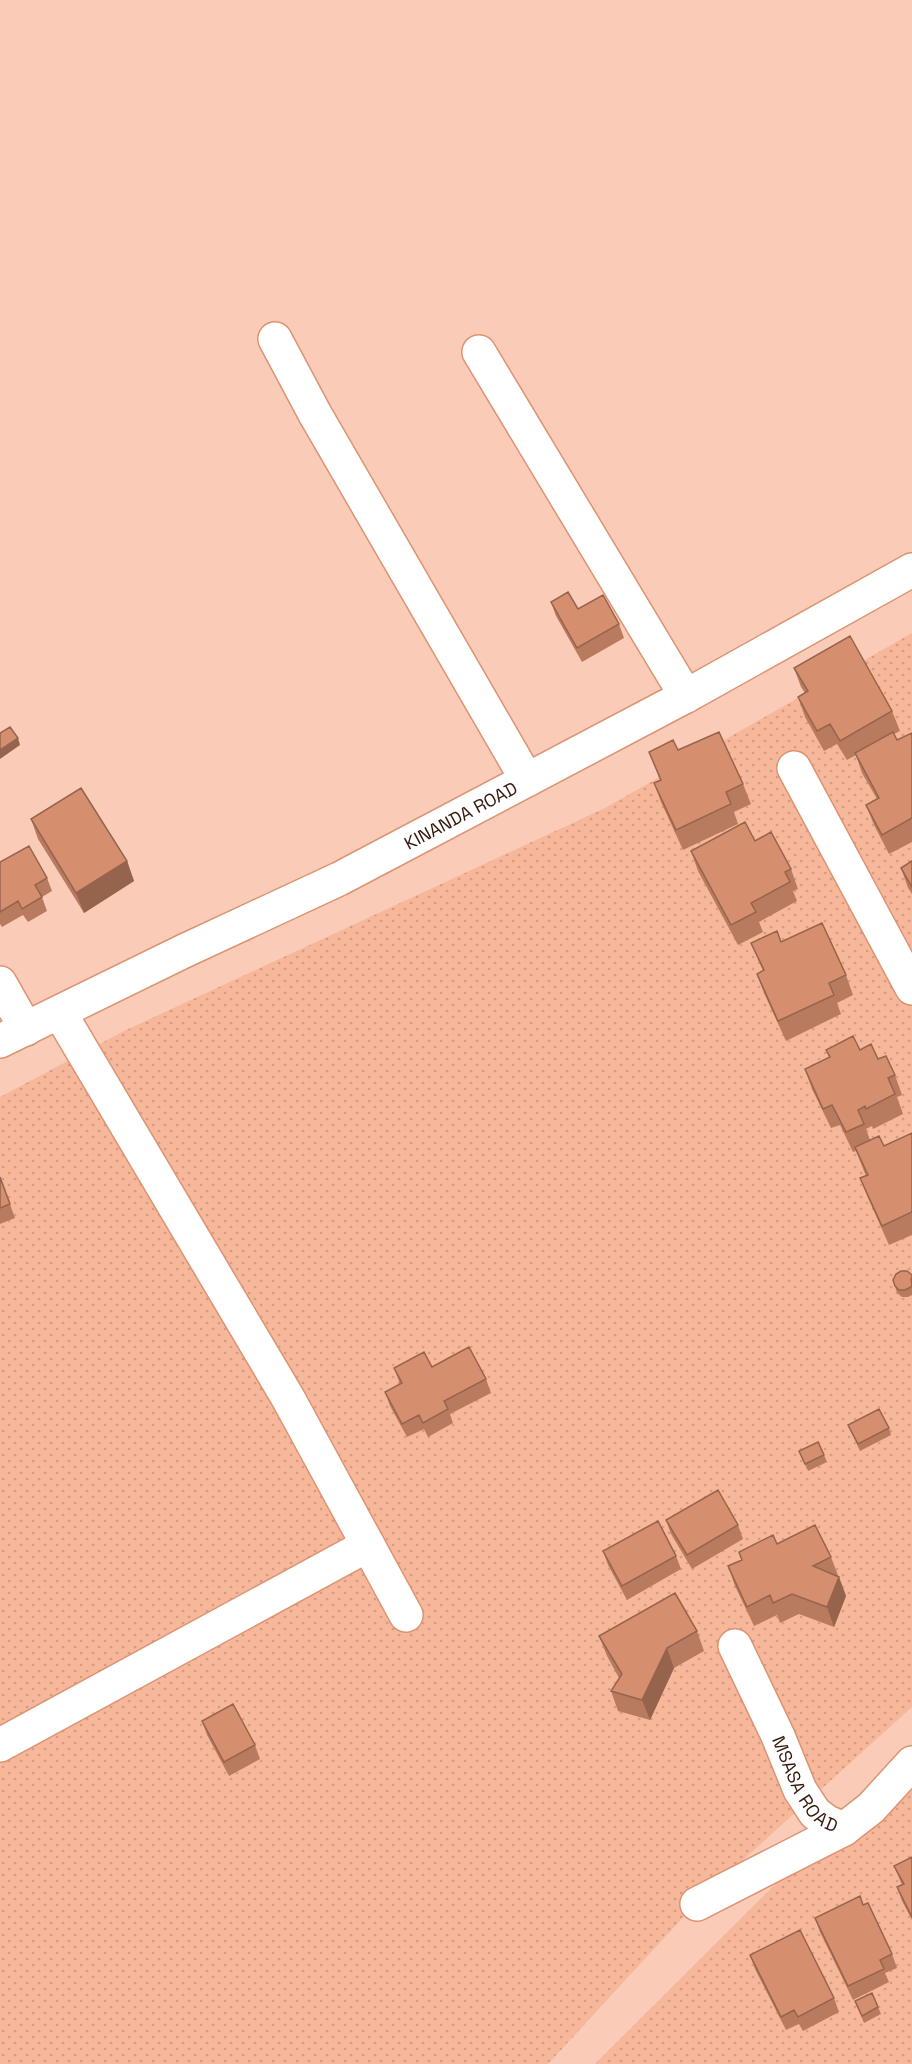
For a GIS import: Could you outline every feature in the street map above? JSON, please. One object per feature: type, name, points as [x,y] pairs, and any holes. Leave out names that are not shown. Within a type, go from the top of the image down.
[{"type":"street","points":[[275,339],[315,414],[527,780]]},
{"type":"street","points":[[479,352],[686,696]]},
{"type":"street","name":"KINANDA ROAD","points":[[13,1035],[184,951],[339,879],[686,696],[912,570]]},
{"type":"street","points":[[794,768],[912,988]]},
{"type":"street","points":[[0,983],[13,1035]]},
{"type":"street","points":[[60,1013],[288,1398],[406,1615]]},
{"type":"street","points":[[0,1744],[368,1545]]},
{"type":"street","name":"MSASA ROAD","points":[[735,1646],[778,1736],[800,1790],[815,1813],[827,1822],[844,1829],[871,1808],[912,1763]]},
{"type":"street","points":[[697,1904],[844,1829]]},
{"type":"shaded area","points":[[912,633],[912,1707],[701,1898],[548,2064],[0,2064],[0,1097],[124,1031],[605,808]]},
{"type":"shaded area","points":[[912,1748],[912,2064],[595,2064]]},
{"type":"building","points":[[568,592],[578,609],[603,595],[619,624],[577,648],[551,602]]},
{"type":"building","points":[[850,636],[892,711],[840,741],[830,724],[817,731],[798,697],[808,691],[794,668]]},
{"type":"building","points":[[10,727],[18,738],[0,750],[0,733]]},
{"type":"building","points":[[719,732],[743,784],[726,792],[731,804],[676,830],[654,783],[661,780],[649,752],[673,740],[678,750]]},
{"type":"building","points":[[893,732],[897,740],[912,733],[912,818],[882,835],[866,805],[879,798],[855,753]]},
{"type":"building","points":[[81,788],[127,861],[76,893],[31,819]]},
{"type":"building","points":[[745,822],[755,841],[771,832],[791,869],[785,872],[790,882],[751,903],[756,912],[731,925],[691,851]]},
{"type":"building","points":[[29,846],[47,878],[35,885],[42,897],[22,909],[18,901],[0,912],[0,862]]},
{"type":"building","points":[[912,861],[912,887],[901,868]]},
{"type":"building","points":[[822,923],[846,975],[829,983],[834,995],[778,1021],[757,974],[764,970],[751,943],[777,931],[781,942]]},
{"type":"building","points":[[853,1036],[860,1050],[871,1044],[878,1059],[886,1056],[895,1075],[888,1078],[895,1094],[866,1109],[865,1106],[858,1110],[864,1124],[846,1132],[832,1105],[823,1109],[805,1069],[830,1057],[826,1050]]},
{"type":"building","points":[[912,1133],[912,1212],[882,1226],[860,1178],[868,1175],[855,1147],[879,1136],[884,1146]]},
{"type":"building","points":[[0,1177],[10,1204],[0,1208]]},
{"type":"building","points":[[901,1271],[907,1271],[912,1275],[911,1287],[905,1290],[899,1290],[893,1280]]},
{"type":"building","points":[[469,1347],[486,1379],[444,1401],[448,1409],[423,1423],[419,1415],[402,1424],[385,1392],[402,1383],[394,1368],[424,1352],[432,1367]]},
{"type":"building","points":[[879,1409],[889,1428],[858,1444],[848,1425]]},
{"type":"building","points":[[818,1442],[824,1455],[805,1464],[799,1451]]},
{"type":"building","points":[[718,1490],[738,1525],[687,1555],[666,1520]]},
{"type":"building","points":[[658,1521],[676,1556],[622,1586],[603,1551]]},
{"type":"building","points":[[815,1525],[831,1557],[813,1566],[839,1577],[827,1607],[792,1594],[773,1603],[770,1595],[747,1607],[728,1566],[742,1560],[739,1552],[773,1535],[777,1544]]},
{"type":"building","points":[[675,1593],[697,1631],[667,1648],[642,1700],[611,1691],[622,1674],[599,1636]]},
{"type":"building","points":[[233,1704],[255,1745],[224,1762],[202,1721]]},
{"type":"building","points":[[912,1857],[912,1917],[897,1887],[904,1884],[894,1866]]},
{"type":"building","points":[[860,1896],[863,1905],[868,1903],[892,1954],[880,1960],[884,1969],[848,1986],[815,1918]]},
{"type":"building","points":[[800,1930],[834,1998],[798,2017],[794,2010],[781,2017],[750,1955]]},
{"type":"building","points":[[872,1993],[878,2007],[862,2016],[855,2001]]}]
